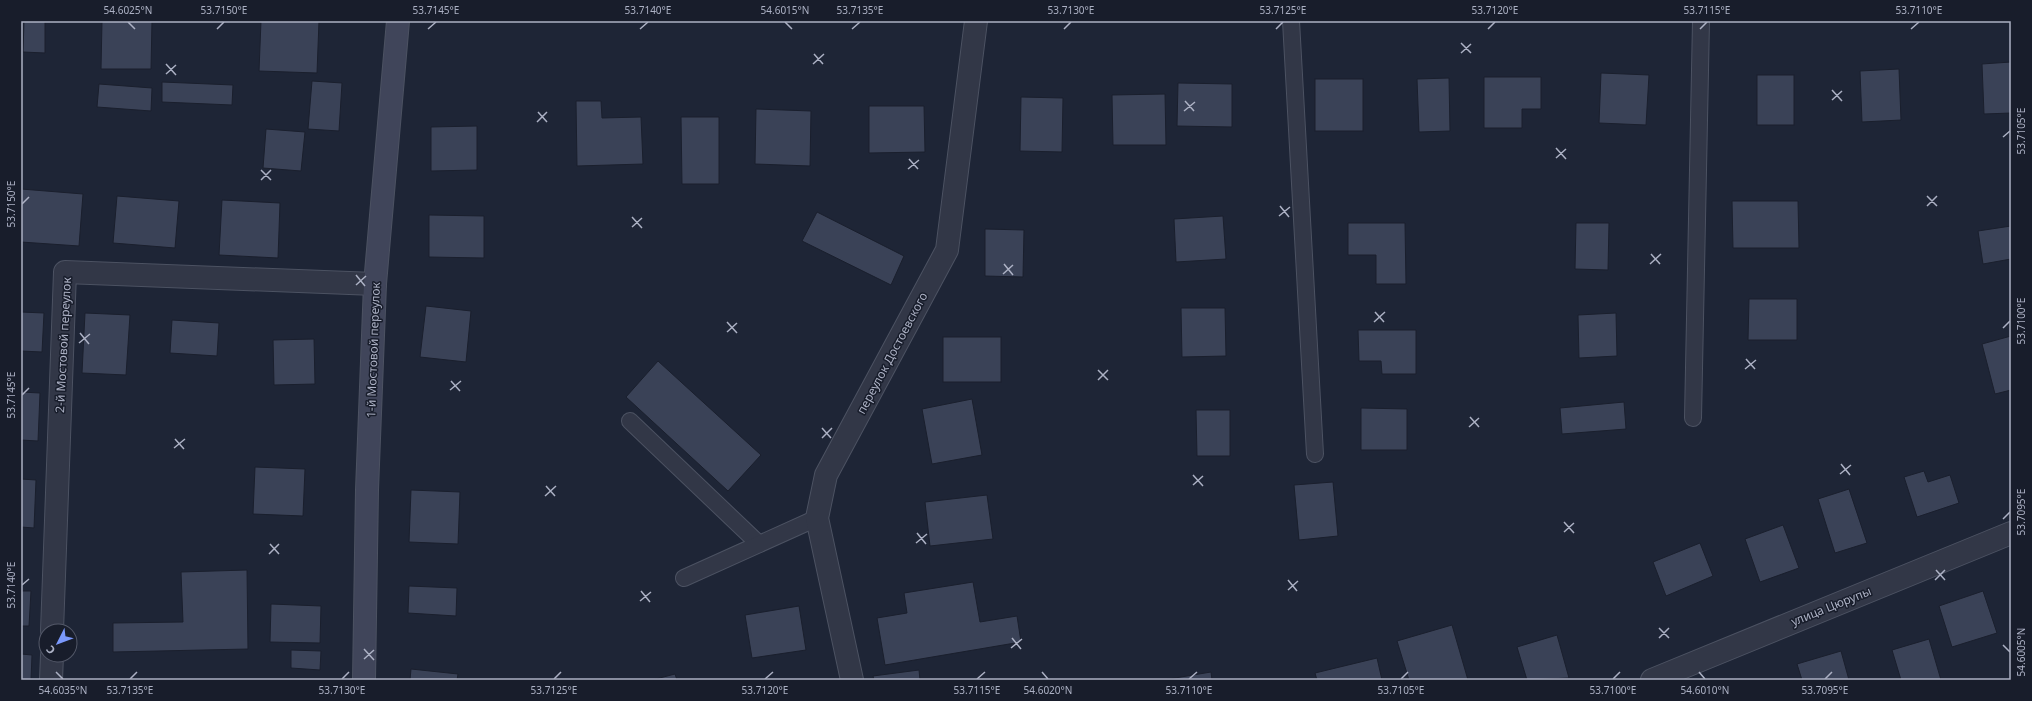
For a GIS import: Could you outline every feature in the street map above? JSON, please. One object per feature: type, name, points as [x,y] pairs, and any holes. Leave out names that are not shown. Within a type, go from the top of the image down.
[{"type":"street","name":"1-й Мостовой переулок","points":[[364,680],[367,490],[375,284],[398,21]]},
{"type":"street","name":"переулок Достоевского","points":[[852,680],[817,518],[826,475],[947,250],[976,21]]},
{"type":"street","name":"2-й Мостовой переулок","points":[[52,623],[64,272],[375,284]]},
{"type":"street","name":"улица Цюрупы","points":[[1652,680],[2011,533]]},
{"type":"street","points":[[51,680],[52,663]]},
{"type":"lane","points":[[1290,21],[1315,454]]},
{"type":"lane","points":[[1693,418],[1701,21]]},
{"type":"lane","points":[[630,421],[759,544]]},
{"type":"lane","points":[[684,578],[817,518]]},
{"type":"building","points":[[24,21],[45,21],[45,53],[23,52]]},
{"type":"building","points":[[102,21],[152,21],[151,69],[101,69]]},
{"type":"building","points":[[261,21],[319,21],[317,73],[259,71]]},
{"type":"building","points":[[2011,62],[2011,113],[1984,114],[1982,64]]},
{"type":"building","points":[[1899,69],[1901,120],[1862,122],[1860,71]]},
{"type":"building","points":[[1601,73],[1649,75],[1646,125],[1599,123]]},
{"type":"building","points":[[1757,75],[1794,75],[1794,125],[1757,125]]},
{"type":"building","points":[[1484,77],[1541,77],[1541,109],[1522,109],[1522,128],[1484,128]]},
{"type":"building","points":[[1449,78],[1450,131],[1419,132],[1417,79]]},
{"type":"building","points":[[1315,79],[1363,79],[1363,131],[1315,131]]},
{"type":"building","points":[[312,81],[342,83],[339,131],[308,129]]},
{"type":"building","points":[[162,82],[233,85],[232,105],[162,102]]},
{"type":"building","points":[[1178,83],[1232,84],[1232,127],[1177,126]]},
{"type":"building","points":[[99,84],[152,88],[151,111],[97,107]]},
{"type":"building","points":[[1165,94],[1166,145],[1113,145],[1112,95]]},
{"type":"building","points":[[1021,97],[1063,98],[1062,152],[1020,151]]},
{"type":"building","points":[[576,101],[601,101],[602,118],[641,117],[643,164],[577,166]]},
{"type":"building","points":[[869,106],[924,106],[925,152],[869,153]]},
{"type":"building","points":[[756,109],[811,111],[810,166],[755,164]]},
{"type":"building","points":[[681,117],[719,117],[719,184],[682,184]]},
{"type":"building","points":[[477,126],[477,170],[431,171],[431,127]]},
{"type":"building","points":[[266,129],[305,132],[301,171],[263,168]]},
{"type":"building","points":[[21,189],[83,194],[79,246],[21,242]]},
{"type":"building","points":[[117,196],[179,201],[175,248],[113,243]]},
{"type":"building","points":[[222,200],[280,203],[278,258],[219,255]]},
{"type":"building","points":[[1732,201],[1798,201],[1799,248],[1733,248]]},
{"type":"building","points":[[817,212],[904,256],[891,285],[802,241]]},
{"type":"building","points":[[429,215],[484,216],[484,258],[429,257]]},
{"type":"building","points":[[1223,216],[1226,259],[1176,262],[1174,219]]},
{"type":"building","points":[[1348,223],[1405,223],[1406,284],[1376,284],[1376,255],[1348,255]]},
{"type":"building","points":[[1576,223],[1609,223],[1608,270],[1575,269]]},
{"type":"building","points":[[2011,226],[2011,259],[1983,264],[1978,231]]},
{"type":"building","points":[[985,229],[1024,230],[1023,277],[985,276]]},
{"type":"building","points":[[1749,299],[1797,299],[1797,340],[1748,340]]},
{"type":"building","points":[[426,306],[471,311],[466,362],[420,357]]},
{"type":"building","points":[[1181,308],[1225,308],[1226,356],[1182,357]]},
{"type":"building","points":[[21,312],[44,313],[42,352],[21,351]]},
{"type":"building","points":[[85,313],[130,315],[126,375],[82,373]]},
{"type":"building","points":[[1616,313],[1617,356],[1579,358],[1578,315]]},
{"type":"building","points":[[172,320],[219,323],[217,356],[170,353]]},
{"type":"building","points":[[1358,330],[1416,330],[1416,374],[1382,374],[1381,361],[1359,361]]},
{"type":"building","points":[[2011,336],[2011,390],[1995,394],[1982,344]]},
{"type":"building","points":[[943,337],[1001,337],[1001,382],[943,382]]},
{"type":"building","points":[[314,339],[315,384],[274,385],[273,340]]},
{"type":"building","points":[[658,361],[761,455],[728,491],[626,397]]},
{"type":"building","points":[[21,392],[40,393],[38,441],[21,440]]},
{"type":"building","points":[[972,399],[982,455],[932,464],[922,409]]},
{"type":"building","points":[[1624,402],[1626,429],[1562,434],[1560,408]]},
{"type":"building","points":[[1361,408],[1407,409],[1407,450],[1361,450]]},
{"type":"building","points":[[1196,410],[1230,410],[1230,456],[1197,456]]},
{"type":"building","points":[[255,467],[305,469],[303,516],[253,514]]},
{"type":"building","points":[[1924,471],[1928,482],[1950,475],[1959,503],[1917,517],[1904,477]]},
{"type":"building","points":[[21,479],[36,480],[34,528],[21,527]]},
{"type":"building","points":[[1333,482],[1338,536],[1299,540],[1294,485]]},
{"type":"building","points":[[1849,489],[1867,543],[1835,553],[1818,499]]},
{"type":"building","points":[[411,490],[460,492],[458,544],[409,542]]},
{"type":"building","points":[[987,495],[993,539],[930,546],[925,502]]},
{"type":"building","points":[[1783,525],[1799,568],[1760,582],[1745,539]]},
{"type":"building","points":[[1700,543],[1713,576],[1666,596],[1653,562]]},
{"type":"building","points":[[247,570],[248,649],[113,652],[113,623],[183,622],[181,572]]},
{"type":"building","points":[[973,582],[980,622],[1017,616],[1021,642],[885,665],[877,618],[907,613],[904,593]]},
{"type":"building","points":[[409,586],[457,588],[456,616],[408,613]]},
{"type":"building","points":[[21,591],[31,591],[29,626],[21,626]]},
{"type":"building","points":[[1983,591],[1997,633],[1952,647],[1939,606]]},
{"type":"building","points":[[271,604],[321,606],[320,643],[270,642]]},
{"type":"building","points":[[799,606],[806,650],[752,658],[745,615]]},
{"type":"building","points":[[1452,625],[1468,680],[1409,680],[1397,641]]},
{"type":"building","points":[[1557,635],[1569,678],[1527,680],[1517,647]]},
{"type":"building","points":[[1929,639],[1941,680],[1901,680],[1892,650]]},
{"type":"building","points":[[291,650],[321,651],[320,670],[291,668]]},
{"type":"building","points":[[1841,651],[1849,680],[1802,680],[1797,664]]},
{"type":"building","points":[[21,654],[32,655],[31,680],[21,680]]},
{"type":"building","points":[[1377,658],[1382,680],[1317,680],[1315,673]]},
{"type":"building","points":[[411,669],[458,674],[457,680],[410,680]]},
{"type":"building","points":[[919,670],[920,680],[874,680],[873,676]]},
{"type":"building","points":[[1211,672],[1212,680],[1163,680]]},
{"type":"building","points":[[675,674],[677,680],[652,680]]}]
